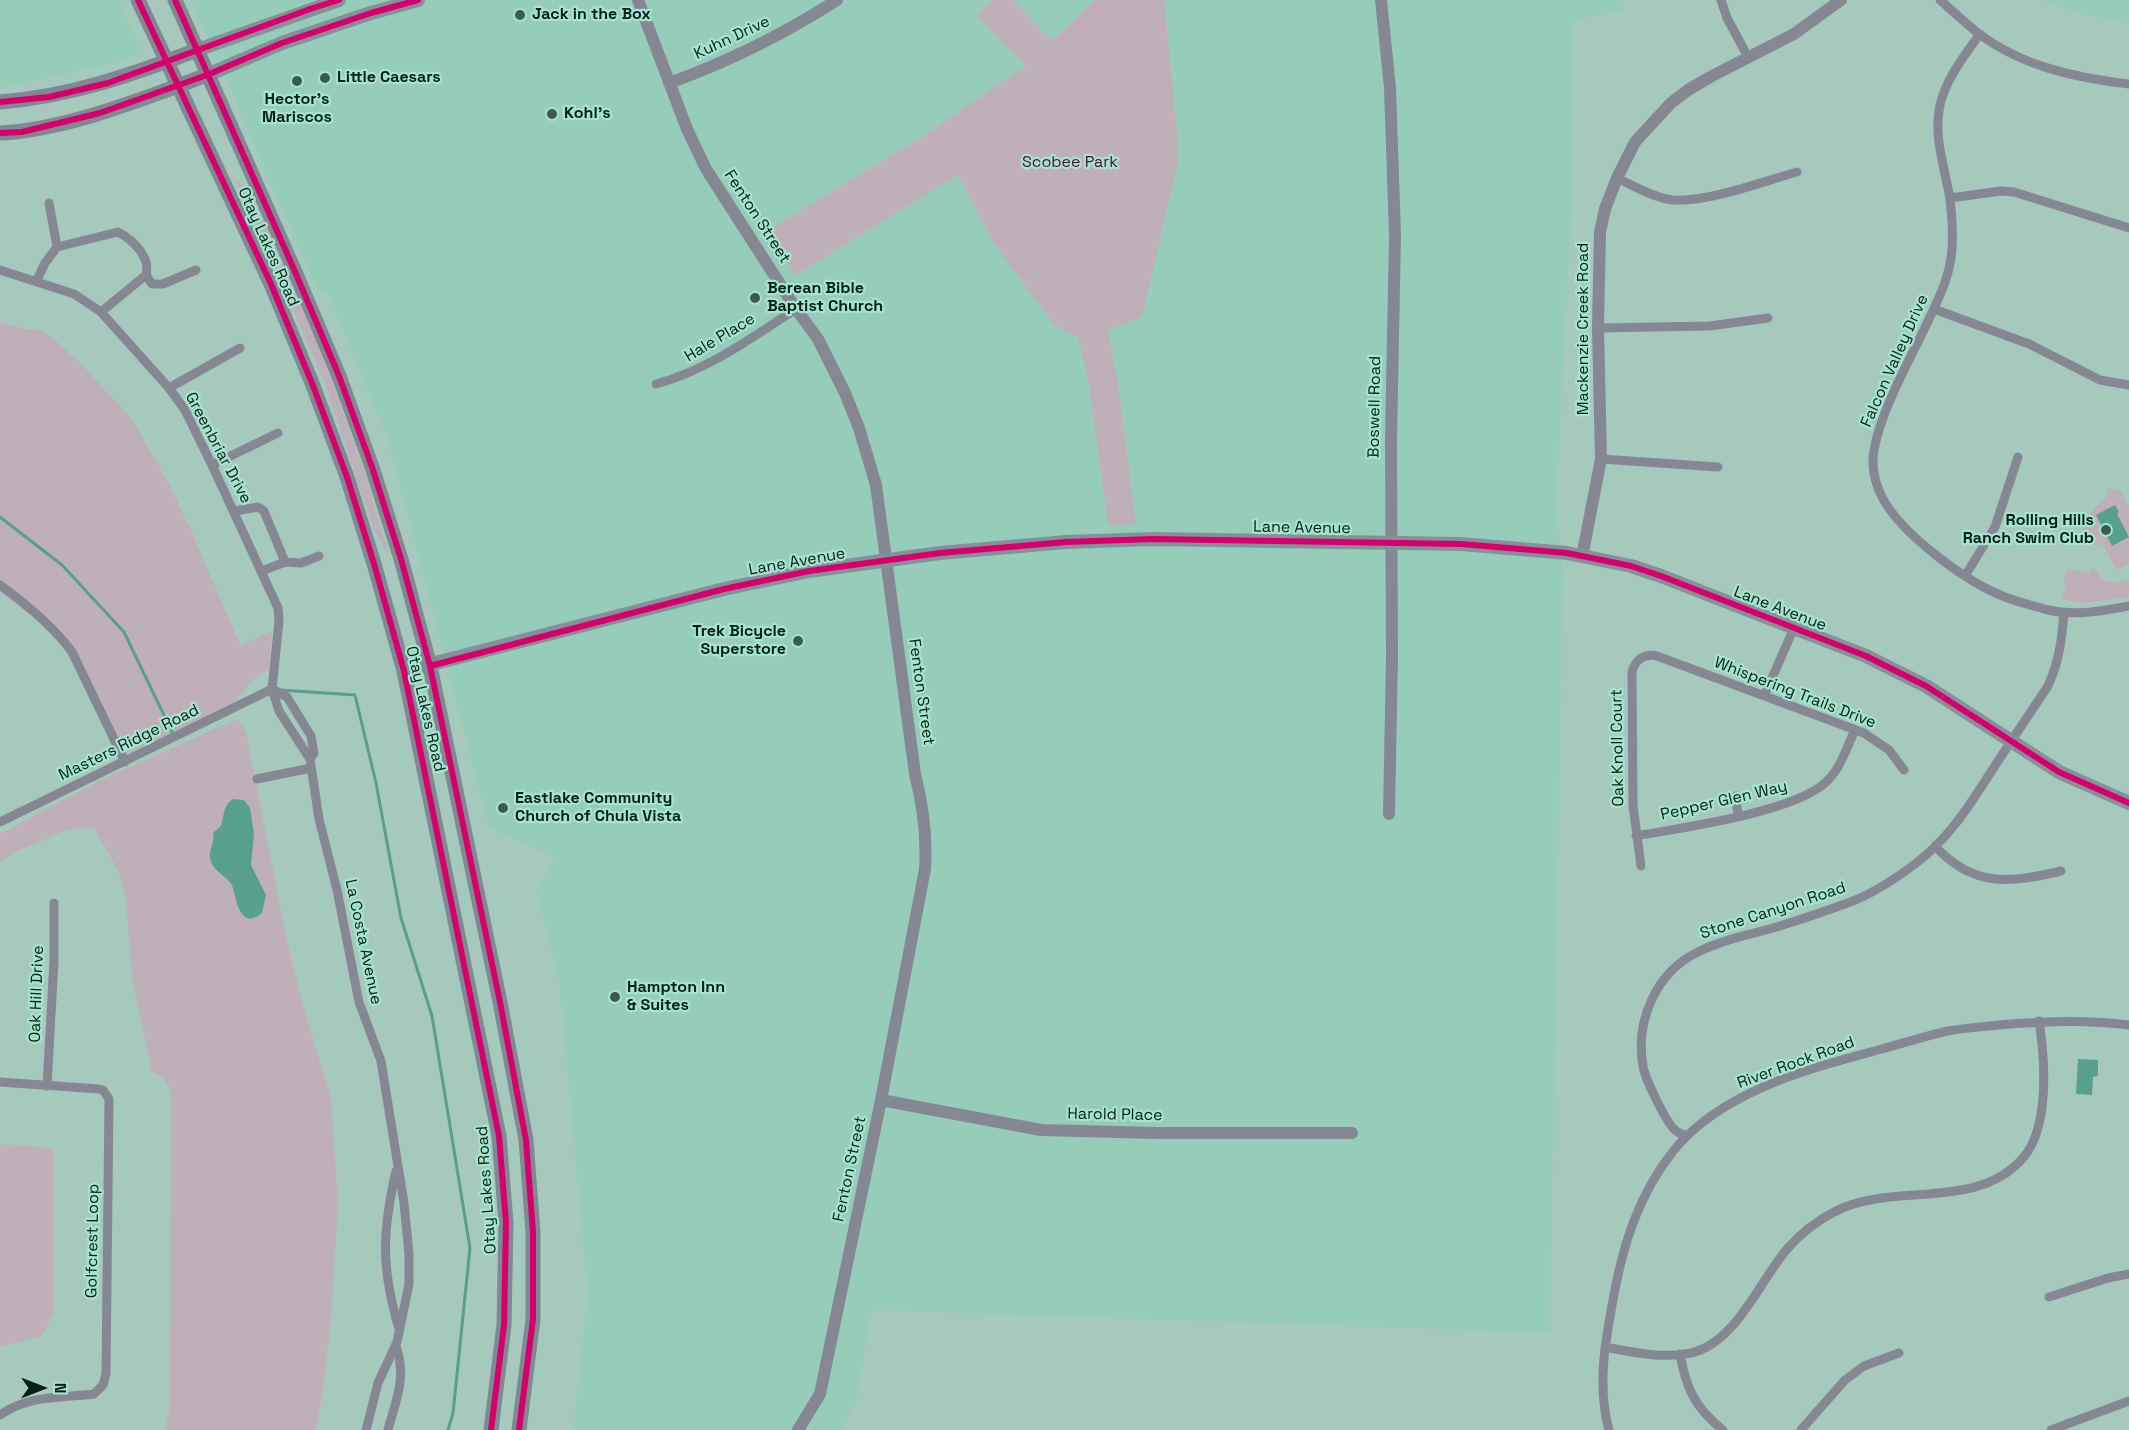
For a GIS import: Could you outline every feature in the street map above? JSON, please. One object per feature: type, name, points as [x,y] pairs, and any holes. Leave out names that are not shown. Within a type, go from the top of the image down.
[{"type":"main road","name":"Otay Lakes Road","points":[[138,0],[271,284],[312,383],[347,477],[404,672],[499,1136],[506,1222],[504,1325],[491,1430]]},
{"type":"main road","name":"Otay Lakes Road","points":[[175,0],[297,274],[339,376],[380,490],[430,666],[498,991],[526,1140],[533,1232],[533,1319],[519,1430]]},
{"type":"main road","points":[[0,102],[49,97],[108,83],[339,0]]},
{"type":"main road","points":[[0,133],[22,132],[100,113],[207,75],[282,43],[371,12],[418,0]]},
{"type":"main road","name":"Lane Avenue","points":[[404,672],[724,589],[809,571],[951,552],[1119,540],[1461,544],[1567,553],[1631,566],[1794,628],[1866,656],[1926,686],[2059,772],[2129,803]]},
{"type":"street","name":"Fenton Street","points":[[638,0],[687,129],[706,169],[821,346],[845,393],[859,428],[876,485],[915,774],[921,797],[926,848],[925,869],[881,1100],[820,1394],[798,1430]]},
{"type":"street","name":"Kuhn Drive","points":[[669,83],[710,68],[792,29],[837,0]]},
{"type":"street","name":"Boswell Road","points":[[1381,0],[1390,88],[1395,235],[1391,440],[1392,657],[1389,814]]},
{"type":"street","points":[[1721,0],[1726,18],[1748,57]]},
{"type":"street","name":"Mackenzie Creek Road","points":[[1582,557],[1601,459],[1598,328],[1600,232],[1605,209],[1617,178],[1635,142],[1671,103],[1688,90],[1794,34],[1841,0]]},
{"type":"street","points":[[1940,0],[1980,34],[2024,60],[2090,80],[2129,84]]},
{"type":"street","name":"Falcon Valley Drive","points":[[1980,34],[1948,81],[1940,104],[1939,138],[1941,160],[1950,198],[1951,257],[1944,286],[1881,424],[1874,450],[1874,470],[1878,490],[1895,515],[1924,545],[1965,576],[2004,596],[2049,610],[2064,612],[2102,611],[2129,606]]},
{"type":"street","points":[[1617,178],[1660,197],[1674,200],[1707,197],[1797,172]]},
{"type":"street","points":[[1950,198],[2001,191],[2014,192],[2129,228]]},
{"type":"street","points":[[48,203],[57,247]]},
{"type":"street","points":[[36,282],[45,262],[57,247],[118,232],[143,254],[147,262],[146,275],[152,284],[163,284],[196,270]]},
{"type":"street","name":"Greenbriar Drive","points":[[0,270],[74,294],[101,312],[169,388],[185,410],[235,511],[278,608],[279,621],[272,689]]},
{"type":"street","points":[[101,312],[146,275]]},
{"type":"street","name":"Hale Place","points":[[656,384],[680,378],[707,366],[796,309]]},
{"type":"street","points":[[1934,309],[2029,344],[2100,380],[2129,386]]},
{"type":"street","points":[[1598,328],[1690,327],[1768,318]]},
{"type":"street","points":[[169,388],[240,348]]},
{"type":"street","points":[[212,465],[278,433]]},
{"type":"street","points":[[1965,576],[1995,527],[2018,457]]},
{"type":"street","points":[[1601,459],[1718,466]]},
{"type":"street","points":[[235,511],[258,507],[264,511],[285,562]]},
{"type":"street","points":[[262,572],[285,562],[301,563],[319,556]]},
{"type":"street","points":[[0,585],[42,620],[72,652],[125,762]]},
{"type":"street","name":"Stone Canyon Road","points":[[1688,1136],[1675,1130],[1650,1088],[1641,1058],[1641,1036],[1645,1016],[1652,997],[1669,973],[1689,957],[1707,947],[1781,926],[1861,898],[1915,864],[1935,846],[1961,819],[2048,686],[2061,648],[2064,612]]},
{"type":"street","points":[[1764,696],[1794,628]]},
{"type":"street","name":"Oak Knoll Court","points":[[1641,866],[1633,802],[1632,672],[1637,661],[1644,656],[1653,655],[1665,660]]},
{"type":"street","name":"Whispering Trails Drive","points":[[1665,660],[1855,730],[1881,744],[1904,770]]},
{"type":"street","name":"Masters Ridge Road","points":[[0,822],[272,689]]},
{"type":"street","name":"La Costa Avenue","points":[[272,689],[279,711],[310,764],[319,819],[337,890],[359,1002],[381,1061],[404,1203],[409,1254],[409,1284],[396,1346],[378,1383],[366,1430]]},
{"type":"street","name":"La Costa Avenue","points":[[272,689],[287,697],[311,736],[314,753],[310,764]]},
{"type":"street","name":"Pepper Glen Way","points":[[1636,836],[1738,816],[1796,801],[1816,791],[1837,769],[1855,730]]},
{"type":"street","points":[[256,779],[310,764]]},
{"type":"street","points":[[1736,796],[1738,816]]},
{"type":"street","points":[[1935,846],[1961,869],[1982,878],[2018,880],[2061,870]]},
{"type":"street","name":"Oak Hill Drive","points":[[47,1086],[54,961],[54,903]]},
{"type":"street","points":[[1605,1347],[1656,1354],[1680,1354],[1700,1350],[1723,1335],[1786,1249],[1807,1229],[1837,1210],[1872,1200],[1976,1187],[1994,1181],[2012,1169],[2024,1157],[2033,1142],[2042,1109],[2042,1038],[2039,1021]]},
{"type":"street","name":"River Rock Road","points":[[1609,1430],[1603,1394],[1605,1347],[1621,1257],[1632,1221],[1674,1150],[1711,1116],[1752,1092],[1837,1061],[1949,1031],[2039,1021],[2104,1022],[2129,1025]]},
{"type":"street","name":"Golfcrest Loop","points":[[0,1082],[99,1089],[109,1098],[106,1374],[103,1385],[94,1394],[29,1400],[0,1415]]},
{"type":"street","name":"Harold Place","points":[[881,1100],[1041,1130],[1173,1133],[1352,1132]]},
{"type":"street","name":"La Costa Avenue","points":[[397,1166],[387,1213],[384,1247],[387,1284],[399,1332]]},
{"type":"street","points":[[2049,1297],[2108,1278],[2129,1274]]},
{"type":"street","name":"La Costa Avenue","points":[[388,1430],[402,1377],[396,1346]]},
{"type":"street","points":[[1801,1430],[1845,1380],[1864,1366],[1899,1353]]},
{"type":"street","points":[[1680,1354],[1686,1380],[1701,1410],[1724,1430]]},
{"type":"street","points":[[2051,1430],[2129,1401]]},
{"type":"shaded area","points":[[0,0],[119,0],[141,52],[119,62],[0,88]]},
{"type":"shaded area","points":[[191,0],[1622,0],[1623,10],[1573,21],[1571,216],[1556,505],[1563,571],[1550,1333],[872,1310],[855,1405],[841,1430],[573,1430],[588,1294],[559,980],[537,894],[554,857],[489,828],[388,439],[327,291],[319,294]]},
{"type":"shaded area","points":[[2042,0],[2129,0],[2129,23],[2082,14]]},
{"type":"shaded area","points":[[2115,505],[2129,537],[2112,546],[2096,515]]},
{"type":"shaded area","points":[[233,799],[244,800],[250,808],[254,834],[251,865],[266,895],[262,913],[255,918],[244,916],[240,911],[232,885],[214,867],[210,859],[213,833],[221,826],[226,808]]},
{"type":"shaded area","points":[[2078,1059],[2098,1060],[2098,1076],[2093,1077],[2092,1095],[2076,1094]]},
{"type":"green space","name":"Scobee Park","points":[[992,0],[1013,0],[1052,41],[1095,0],[1164,0],[1178,163],[1142,317],[1108,330],[1118,382],[1136,524],[1108,525],[1089,385],[1078,337],[1055,326],[992,241],[958,175],[794,276],[768,230],[923,136],[1026,66],[976,16]]},
{"type":"green space","points":[[233,174],[255,202],[330,376],[363,468],[390,559],[375,532],[323,378]]},
{"type":"green space","points":[[0,322],[25,329],[41,330],[54,339],[79,362],[132,419],[170,486],[240,645],[272,631],[269,670],[258,675],[235,701],[174,737],[148,743],[125,755],[81,671],[51,628],[0,592]]},
{"type":"green space","name":"Rolling Hills Ranch Swim Club","points":[[2108,488],[2121,492],[2129,507],[2129,564],[2116,570],[2104,546],[2092,545],[2085,539],[2082,526],[2096,506],[2106,498]]},
{"type":"green space","points":[[2093,568],[2103,580],[2114,583],[2129,580],[2129,597],[2087,603],[2060,599],[2067,587],[2064,582],[2066,571],[2069,569],[2089,573]]},
{"type":"green space","points":[[237,719],[246,732],[288,946],[305,1013],[331,1098],[338,1205],[331,1318],[324,1384],[316,1430],[165,1430],[170,1406],[171,1095],[165,1080],[152,1072],[132,978],[126,899],[118,870],[94,828],[69,829],[15,852],[0,862],[0,834],[99,781]]},
{"type":"green space","points":[[0,1144],[53,1148],[53,1312],[42,1336],[0,1347]]},
{"type":"waterway","points":[[0,517],[62,565],[124,632],[173,734]]},
{"type":"waterway","points":[[280,690],[355,695],[376,783],[401,918],[432,1016],[470,1248],[453,1413],[448,1430]]},
{"type":"cycle path","points":[[138,0],[271,284],[312,383],[347,477],[404,671],[499,1136],[506,1222],[504,1325],[491,1430]]},
{"type":"cycle path","points":[[175,0],[339,376],[372,467],[401,559],[430,666],[500,1002],[526,1140],[533,1232],[533,1319],[519,1430]]},
{"type":"cycle path","points":[[0,102],[49,97],[108,83],[339,0]]},
{"type":"cycle path","points":[[0,133],[22,132],[100,113],[207,75],[282,43],[418,0]]},
{"type":"cycle path","points":[[430,666],[724,589],[809,571],[940,553],[1066,542],[1153,539],[1461,544],[1567,553],[1631,566],[1661,576],[1866,656],[1926,686],[2059,772],[2129,803]]},
{"type":"place","name":"Jack in the Box","points":[[520,15]]},
{"type":"place","name":"Little Caesars","points":[[325,78]]},
{"type":"place","name":"Hector's Mariscos","points":[[297,81]]},
{"type":"place","name":"Kohl's","points":[[552,114]]},
{"type":"place","name":"Berean Bible Baptist Church","points":[[755,298]]},
{"type":"place","name":"Rolling Hills Ranch Swim Club","points":[[2106,530]]},
{"type":"place","name":"Trek Bicycle Superstore","points":[[798,641]]},
{"type":"place","name":"Eastlake Community Church of Chula Vista","points":[[503,808]]},
{"type":"place","name":"Hampton Inn & Suites","points":[[615,997]]}]
